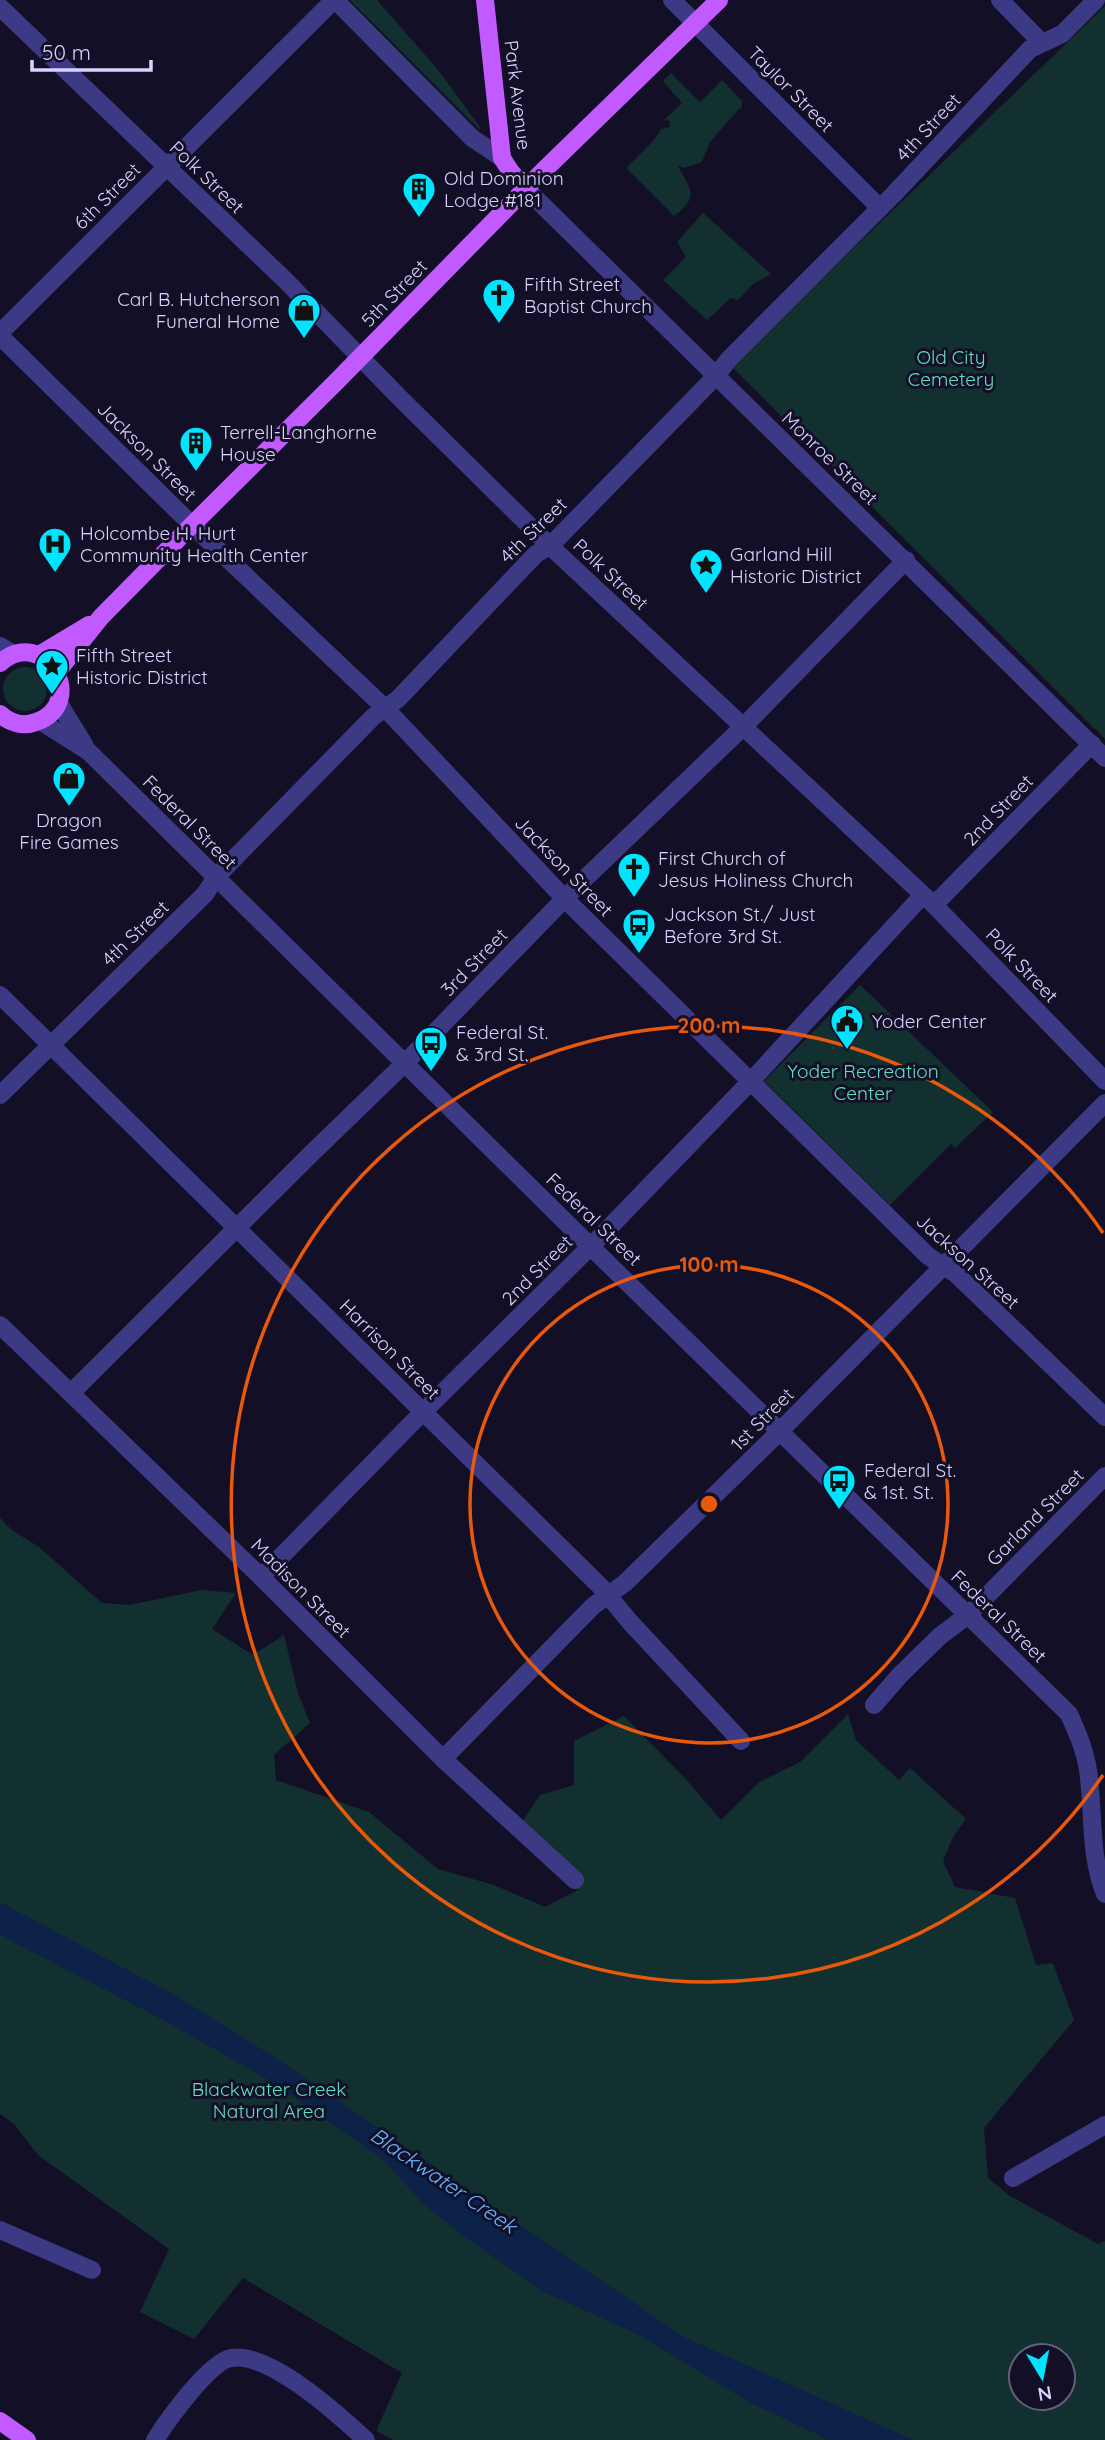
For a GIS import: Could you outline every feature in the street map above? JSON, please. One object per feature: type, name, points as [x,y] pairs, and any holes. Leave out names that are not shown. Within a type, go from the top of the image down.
[{"type":"main road","name":"Park Avenue","points":[[485,0],[502,158],[526,189]]},
{"type":"main road","name":"5th Street","points":[[57,672],[101,617],[526,189],[719,0]]},
{"type":"main road","name":"5th Street","points":[[39,655],[101,617]]},
{"type":"main road","points":[[0,734],[21,724],[40,721],[54,709],[61,687],[57,672],[39,655],[26,652],[4,654]]},
{"type":"main road","points":[[0,714],[10,722],[21,724]]},
{"type":"main road","points":[[0,2421],[27,2440]]},
{"type":"street","points":[[334,0],[472,138],[502,158]]},
{"type":"street","name":"6th Street","points":[[0,335],[334,0]]},
{"type":"street","name":"Taylor Street","points":[[672,0],[880,208]]},
{"type":"street","points":[[1000,0],[1042,44]]},
{"type":"street","name":"4th Street","points":[[0,1095],[205,894],[216,877],[373,717],[386,709],[536,554],[550,546],[716,376],[729,359],[880,208],[1030,49],[1062,34],[1096,0]]},
{"type":"street","name":"Polk Street","points":[[0,7],[285,280],[550,546],[929,900],[1105,1081]]},
{"type":"street","name":"Monroe Street","points":[[526,189],[1105,758]]},
{"type":"street","name":"Jackson Street","points":[[0,335],[192,525],[386,709],[565,899],[928,1256],[956,1274],[1105,1417]]},
{"type":"street","name":"3rd Street","points":[[71,1393],[405,1063],[565,899],[744,726],[906,560]]},
{"type":"street","name":"Federal Street","points":[[58,702],[89,751],[1069,1714],[1098,1796],[1097,1872],[1105,1894]]},
{"type":"street","name":"Federal Street","points":[[40,721],[89,751]]},
{"type":"street","name":"2nd Street","points":[[261,1577],[929,900],[1092,744]]},
{"type":"street","name":"Harrison Street","points":[[0,995],[425,1412],[608,1596],[741,1741]]},
{"type":"street","name":"1st Street","points":[[443,1759],[593,1606],[625,1583],[781,1430],[1105,1102]]},
{"type":"street","name":"Madison Street","points":[[0,1325],[261,1577],[443,1759],[575,1880]]},
{"type":"street","name":"Garland Street","points":[[874,1705],[910,1665],[940,1636],[968,1615],[1105,1476]]},
{"type":"street","points":[[1013,2178],[1105,2124]]},
{"type":"street","points":[[1,2232],[92,2270]]},
{"type":"street","points":[[155,2440],[181,2403],[207,2374],[228,2358],[251,2359],[300,2385],[334,2410],[366,2440]]},
{"type":"green space","points":[[350,0],[377,0],[439,71],[480,130]]},
{"type":"green space","name":"Old City Cemetery","points":[[1105,6],[1105,739],[731,366]]},
{"type":"green space","points":[[671,73],[700,102],[722,80],[742,101],[742,107],[710,142],[702,162],[683,168],[678,166],[691,192],[688,203],[674,216],[626,168],[654,140],[661,129],[670,127],[669,120],[663,121],[682,103],[663,81]]},
{"type":"green space","points":[[703,213],[771,274],[753,284],[738,300],[731,298],[707,320],[663,280],[686,257],[677,242]]},
{"type":"green space","points":[[25,667],[41,673],[47,689],[41,705],[25,711],[9,705],[3,689],[9,673]]},
{"type":"green space","name":"Yoder Recreation Center","points":[[860,985],[993,1112],[955,1148],[951,1144],[890,1205],[764,1081]]},
{"type":"green space","name":"Blackwater Creek Natural Area","points":[[0,1518],[12,1530],[39,1547],[102,1603],[129,1605],[202,1590],[236,1593],[212,1629],[253,1655],[284,1635],[298,1693],[310,1723],[274,1755],[276,1780],[369,1812],[438,1869],[494,1885],[545,1907],[578,1890],[523,1820],[540,1795],[574,1785],[574,1741],[624,1716],[683,1776],[721,1820],[759,1782],[800,1762],[848,1714],[856,1740],[899,1780],[910,1768],[966,1819],[953,1837],[943,1861],[955,1887],[1015,1898],[1036,1965],[1053,1963],[1074,2020],[984,2128],[988,2178],[1010,2196],[1098,2244],[1105,2241],[1105,2440],[394,2440],[376,2431],[402,2373],[243,2278],[194,2339],[140,2312],[169,2249],[38,2155],[14,2124],[0,2114]]},
{"type":"water","name":"Blackwater Creek","points":[[0,1902],[178,1997],[282,2062],[684,2337],[913,2440],[829,2440],[749,2402],[639,2335],[542,2291],[423,2204],[384,2160],[272,2082],[167,2022],[0,1935]]},
{"type":"place","name":"Old Dominion Lodge #181","points":[[419,219]]},
{"type":"place","name":"Fifth Street Baptist Church","points":[[499,325]]},
{"type":"place","name":"Carl B. Hutcherson Funeral Home","points":[[304,340]]},
{"type":"place","name":"Terrell-Langhorne House","points":[[196,473]]},
{"type":"place","name":"Holcombe H. Hurt Community Health Center","points":[[55,574]]},
{"type":"place","name":"Garland Hill Historic District","points":[[706,595]]},
{"type":"place","name":"Fifth Street Historic District","points":[[52,696]]},
{"type":"place","name":"Dragon Fire Games","points":[[69,808]]},
{"type":"place","name":"First Church of Jesus Holiness Church","points":[[634,899]]},
{"type":"place","name":"Jackson St./ Just Before 3rd St.","points":[[639,955]]},
{"type":"place","name":"Yoder Center","points":[[847,1051]]},
{"type":"place","name":"Federal St. & 3rd St.","points":[[431,1073]]},
{"type":"place","name":"Federal St. & 1st. St.","points":[[839,1511]]}]
